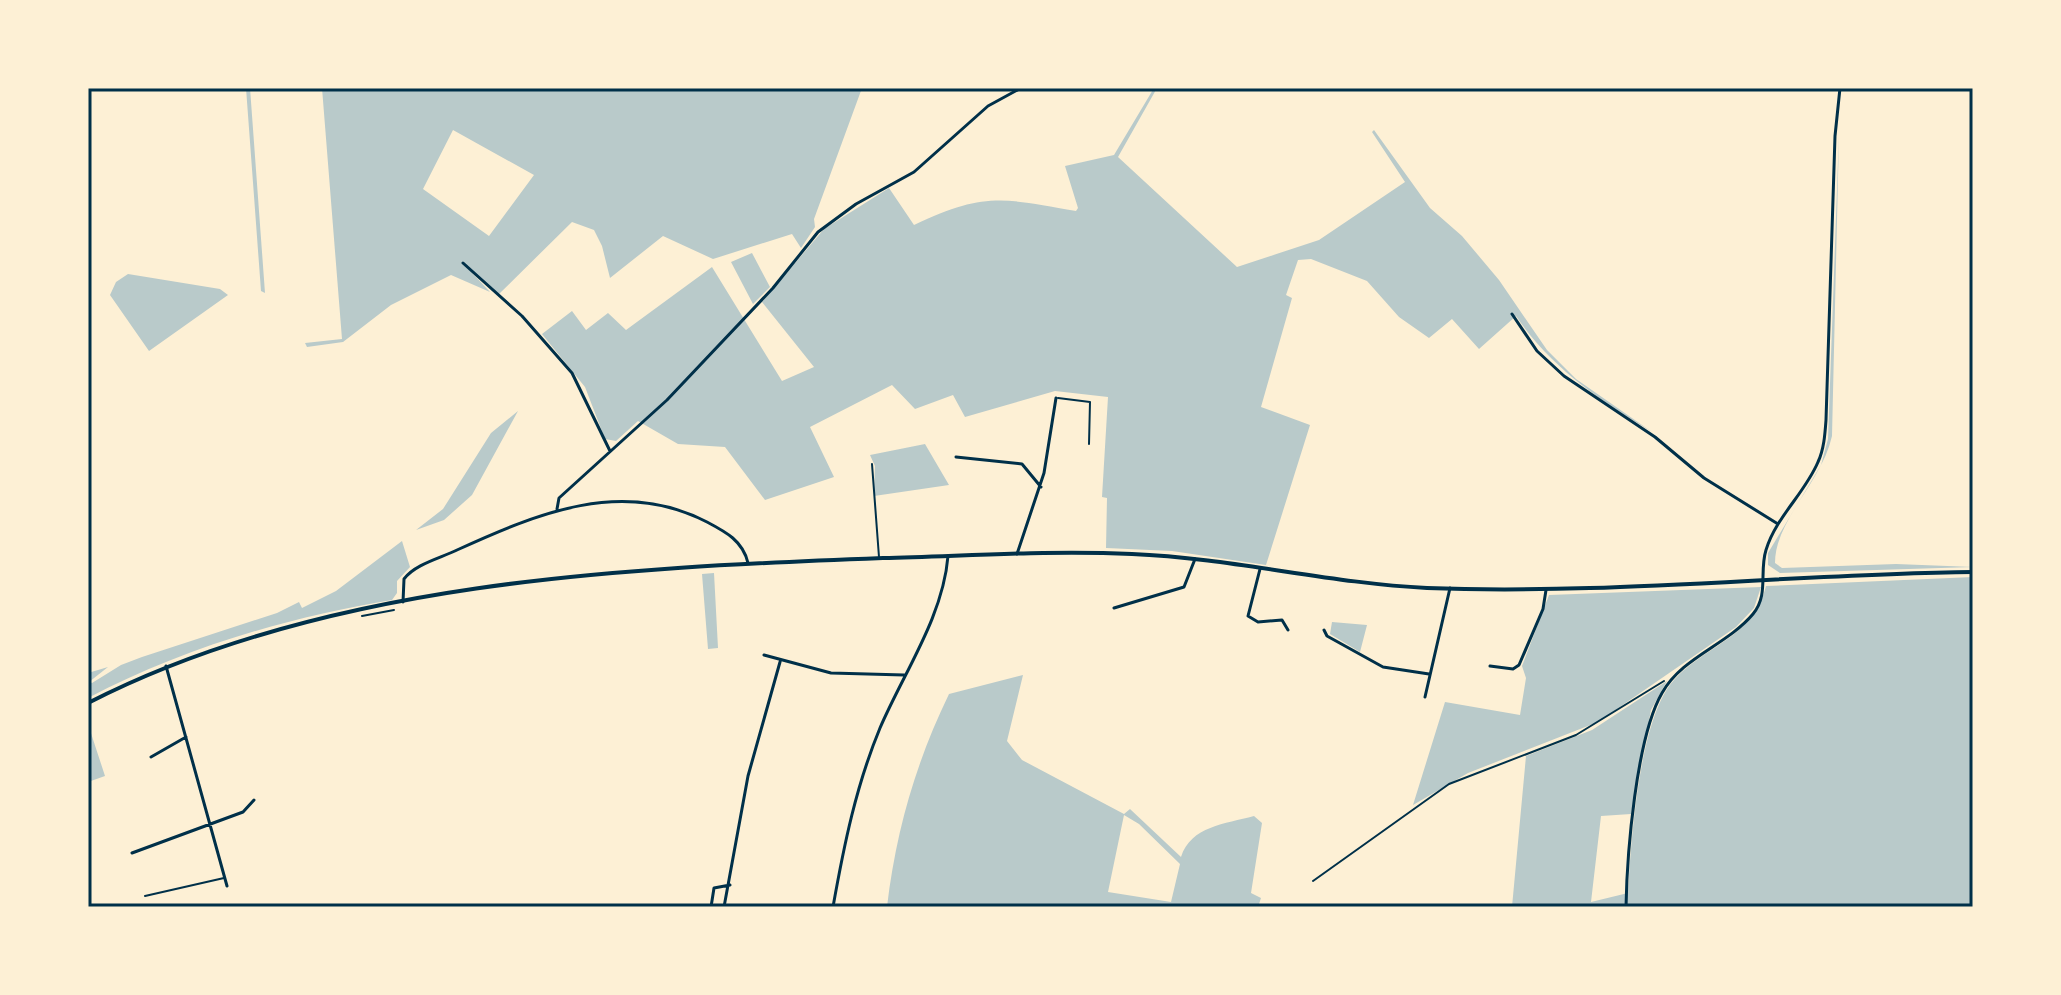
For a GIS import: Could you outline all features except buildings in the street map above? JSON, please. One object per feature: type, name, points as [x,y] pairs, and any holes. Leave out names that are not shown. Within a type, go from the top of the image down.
[{"type":"street","points":[[557,509],[559,498],[667,400],[773,288],[818,232],[856,204],[914,172],[988,106],[1021,88]]},
{"type":"street","points":[[1626,907],[1633,814],[1646,742],[1658,700],[1674,675],[1754,613],[1761,600],[1765,552],[1778,524],[1817,465],[1823,445],[1835,136],[1840,88]]},
{"type":"street","points":[[463,263],[512,305],[572,373],[610,451]]},
{"type":"street","points":[[1512,314],[1537,351],[1564,376],[1655,437],[1704,478],[1778,524]]},
{"type":"street","points":[[1017,554],[1041,487],[1056,398]]},
{"type":"street","points":[[956,457],[1022,464],[1041,487]]},
{"type":"street","points":[[403,602],[402,582],[407,574],[557,509],[621,500],[671,507],[714,526],[740,543],[748,564]]},
{"type":"street","points":[[88,703],[166,666],[279,630],[403,602],[549,581],[748,564],[1033,553],[1135,554],[1195,559],[1354,582],[1546,590],[1763,578],[1973,572]]},
{"type":"street","points":[[833,907],[857,788],[904,675],[938,604],[948,556]]},
{"type":"street","points":[[1114,608],[1184,587],[1195,559]]},
{"type":"street","points":[[1260,569],[1248,616],[1258,622],[1282,620],[1288,630]]},
{"type":"street","points":[[1425,697],[1450,588]]},
{"type":"street","points":[[1490,666],[1513,669],[1519,665],[1543,609],[1546,590]]},
{"type":"street","points":[[1324,630],[1327,636],[1383,667],[1429,674]]},
{"type":"street","points":[[764,655],[780,662],[840,674],[904,675]]},
{"type":"street","points":[[724,907],[748,776],[780,662]]},
{"type":"street","points":[[166,666],[227,886]]},
{"type":"street","points":[[151,757],[186,737]]},
{"type":"street","points":[[132,853],[243,812],[254,800]]},
{"type":"street","points":[[711,907],[714,888],[730,885]]},
{"type":"lane","points":[[1056,398],[1090,402],[1089,444]]},
{"type":"lane","points":[[872,464],[879,559]]},
{"type":"lane","points":[[145,896],[224,878]]},
{"type":"path","points":[[360,617],[404,608],[403,602]]},
{"type":"path","points":[[1313,881],[1449,784],[1576,735],[1674,675]]},
{"type":"shaded area","points":[[246,88],[250,88],[265,293],[261,291]]},
{"type":"shaded area","points":[[322,88],[862,88],[814,219],[815,227],[801,248],[792,234],[713,259],[663,236],[610,278],[602,246],[594,230],[572,222],[498,295],[462,262],[490,292],[451,275],[391,305],[343,342],[307,347],[305,343],[342,339]],"holes":[[[453,130],[534,175],[489,236],[423,189]]]},
{"type":"shaded area","points":[[1154,88],[1157,88],[1118,157],[1237,267],[1319,240],[1405,182],[1372,132],[1374,130],[1430,208],[1462,236],[1499,280],[1547,350],[1576,379],[1652,432],[1578,382],[1545,352],[1516,316],[1479,349],[1452,319],[1429,338],[1399,317],[1367,281],[1311,259],[1298,260],[1286,295],[1292,298],[1261,407],[1310,425],[1266,565],[1172,551],[1106,548],[1107,498],[1102,497],[1108,397],[1055,391],[965,417],[953,395],[915,409],[892,385],[810,427],[834,477],[765,500],[725,447],[678,444],[638,421],[616,441],[605,439],[585,387],[542,334],[572,311],[586,330],[608,313],[626,330],[712,267],[782,381],[814,367],[762,302],[824,229],[889,188],[914,225],[959,207],[994,201],[1076,211],[1078,208],[1065,166],[1114,155]]},
{"type":"shaded area","points":[[1839,134],[1832,436],[1821,464],[1828,439]]},
{"type":"shaded area","points":[[752,253],[770,287],[753,304],[731,262]]},
{"type":"shaded area","points":[[128,274],[220,289],[228,295],[149,351],[110,295],[116,282]]},
{"type":"shaded area","points":[[518,411],[472,495],[444,520],[416,530],[443,509],[491,433]]},
{"type":"shaded area","points":[[925,444],[949,485],[874,496],[875,466],[870,455]]},
{"type":"shaded area","points":[[1789,518],[1777,547],[1775,563],[1782,568],[1896,564],[1973,567],[1780,573],[1768,565],[1768,553]]},
{"type":"shaded area","points":[[402,541],[410,567],[397,581],[397,593],[392,600],[314,616],[236,637],[160,664],[88,698],[88,673],[108,667],[89,682],[92,683],[121,665],[142,657],[277,613],[299,602],[302,608],[336,591]]},
{"type":"shaded area","points":[[714,573],[718,648],[708,649],[702,574]]},
{"type":"shaded area","points":[[1973,577],[1973,907],[1512,907],[1526,756],[1592,730],[1667,681],[1651,710],[1631,814],[1601,816],[1591,902],[1628,893],[1639,781],[1652,722],[1662,698],[1687,668],[1751,618],[1766,586]]},
{"type":"shaded area","points":[[1761,587],[1754,608],[1736,627],[1598,722],[1468,773],[1413,805],[1445,702],[1520,715],[1526,678],[1522,666],[1549,595]]},
{"type":"shaded area","points":[[1332,622],[1367,625],[1360,652],[1330,634]]},
{"type":"shaded area","points":[[1023,675],[1007,741],[1022,760],[1124,814],[1130,809],[1181,857],[1186,847],[1201,833],[1221,824],[1254,816],[1262,823],[1251,893],[1261,898],[1258,907],[887,907],[909,798],[949,694]],"holes":[[[1124,815],[1139,824],[1180,864],[1171,902],[1108,892]]]},
{"type":"shaded area","points":[[88,724],[105,776],[88,782]]}]
